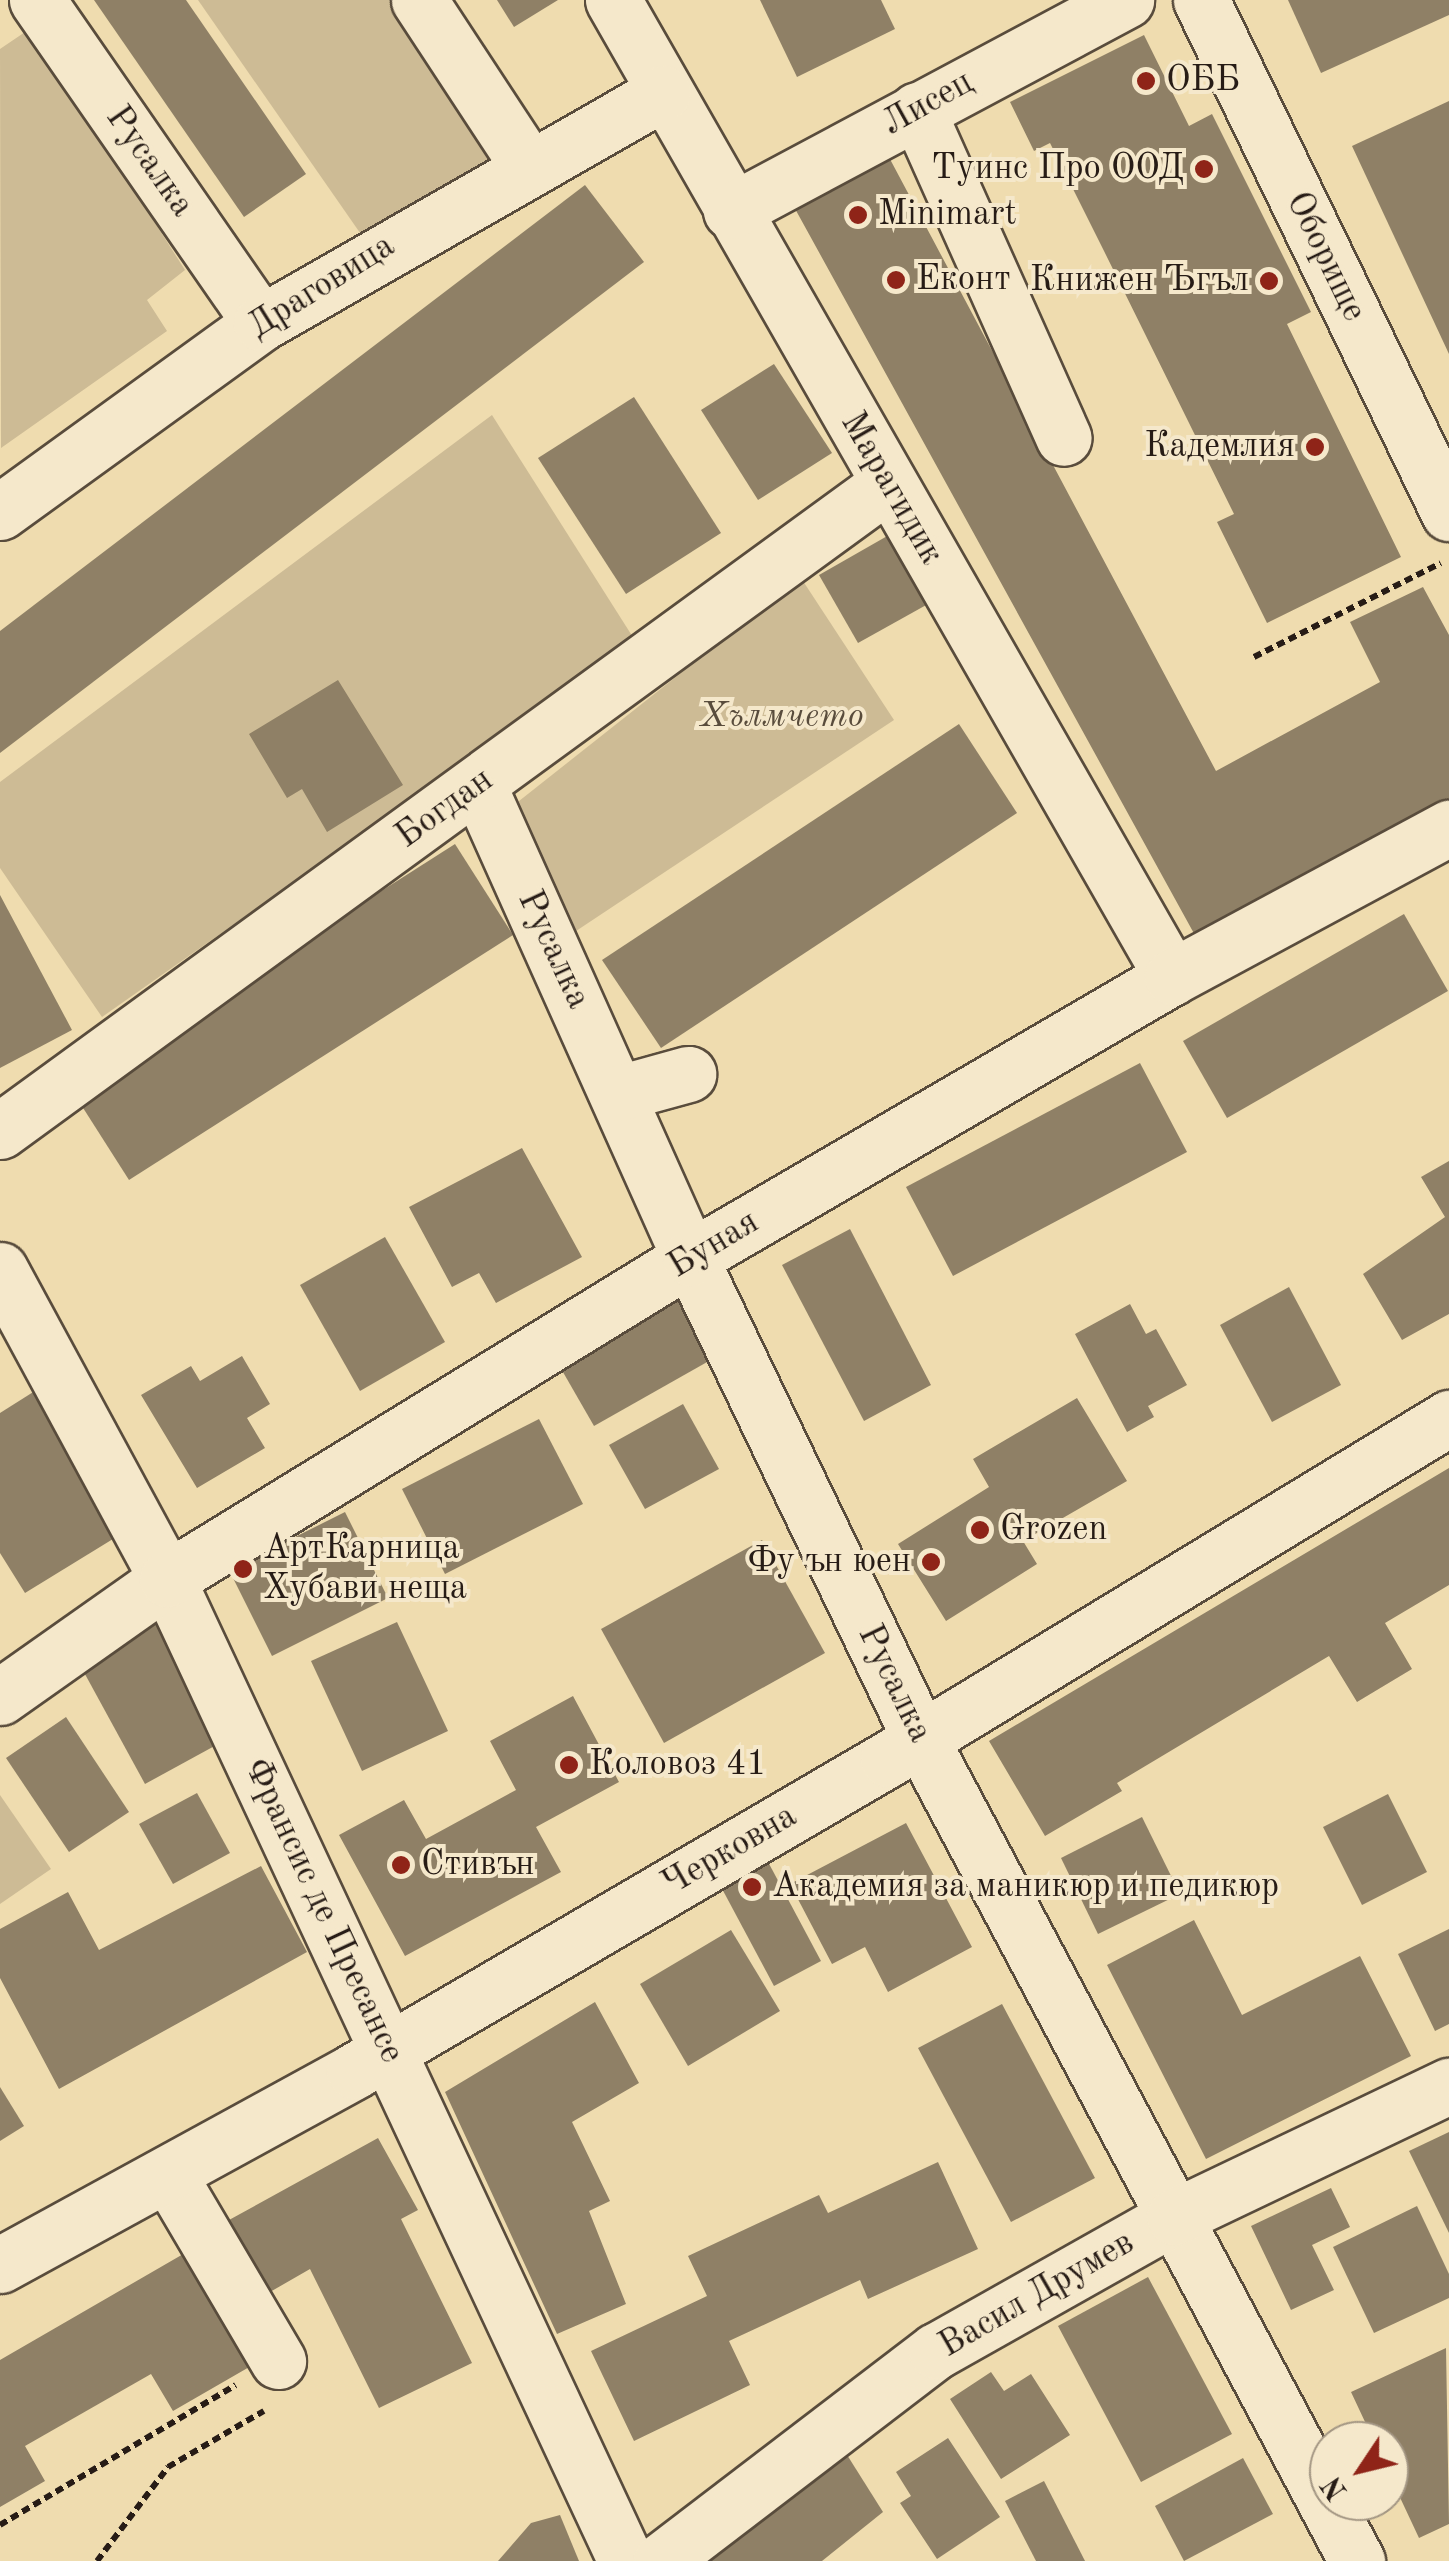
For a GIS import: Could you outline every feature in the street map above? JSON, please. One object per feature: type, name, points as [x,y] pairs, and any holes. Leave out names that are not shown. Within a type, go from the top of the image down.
[{"type":"street","name":"Русалка","points":[[37,0],[260,323]]},
{"type":"street","points":[[418,0],[528,166]]},
{"type":"street","name":"Марагидик","points":[[613,0],[1172,977]]},
{"type":"street","name":"Лисец","points":[[732,211],[1126,0]]},
{"type":"street","name":"Оборище","points":[[1202,0],[1449,514]]},
{"type":"street","name":"Драговица","points":[[0,512],[260,323],[528,166],[663,93]]},
{"type":"street","points":[[917,110],[1064,438]]},
{"type":"street","name":"Богдан","points":[[0,1131],[888,484]]},
{"type":"street","name":"Русалка","points":[[478,785],[690,1258],[921,1740],[1357,2561]]},
{"type":"street","name":"Буная","points":[[0,1697],[167,1579],[690,1258],[1172,977],[1449,828]]},
{"type":"street","points":[[619,1093],[688,1074]]},
{"type":"street","name":"Франсис де Пресансе","points":[[0,1270],[167,1579],[626,2561]]},
{"type":"street","name":"Черковна","points":[[0,2265],[389,2049],[921,1740],[1449,1418]]},
{"type":"street","name":"Васил Друмев","points":[[661,2561],[936,2351],[1174,2216],[1449,2086]]},
{"type":"street","points":[[168,2174],[278,2361]]},
{"type":"path","points":[[1254,657],[1449,559]]},
{"type":"path","points":[[0,2526],[278,2361],[284,2374],[276,2401],[168,2466],[96,2561]]},
{"type":"green space","points":[[198,0],[419,0],[528,166],[374,253]]},
{"type":"green space","points":[[31,28],[185,270],[147,300],[167,331],[1,448],[0,49]]},
{"type":"green space","points":[[492,415],[636,642],[102,1017],[0,868],[0,782]]},
{"type":"green space","name":"Хълмчето","points":[[801,578],[894,720],[570,935],[514,805]]},
{"type":"green space","points":[[0,1795],[51,1869],[0,1904]]},
{"type":"building","points":[[94,0],[186,0],[306,174],[244,217]]},
{"type":"building","points":[[497,0],[558,0],[514,27]]},
{"type":"building","points":[[760,0],[881,0],[895,29],[797,77]]},
{"type":"building","points":[[1288,0],[1449,0],[1449,15],[1321,73]]},
{"type":"building","points":[[1144,35],[1189,126],[1212,114],[1311,312],[1287,324],[1401,557],[1267,623],[1217,522],[1234,514],[1050,143],[1034,151],[1010,102]]},
{"type":"building","points":[[1449,101],[1449,354],[1352,146]]},
{"type":"building","points":[[883,146],[1216,771],[1380,682],[1350,622],[1423,587],[1449,635],[1449,813],[1202,948],[788,196]]},
{"type":"building","points":[[585,185],[644,262],[0,753],[0,631]]},
{"type":"building","points":[[774,364],[832,453],[758,500],[701,410]]},
{"type":"building","points":[[634,397],[721,533],[626,594],[538,458]]},
{"type":"building","points":[[889,535],[928,604],[858,643],[819,575]]},
{"type":"building","points":[[338,680],[403,785],[327,832],[302,789],[287,798],[249,734]]},
{"type":"building","points":[[959,724],[1017,813],[661,1048],[602,960]]},
{"type":"building","points":[[455,844],[513,935],[129,1180],[71,1089]]},
{"type":"building","points":[[0,895],[72,1030],[0,1068]]},
{"type":"building","points":[[1404,914],[1448,991],[1227,1118],[1183,1041]]},
{"type":"building","points":[[1140,1063],[1187,1152],[953,1276],[906,1187]]},
{"type":"building","points":[[522,1148],[582,1257],[496,1303],[479,1273],[452,1287],[409,1207]]},
{"type":"building","points":[[1449,1161],[1449,1314],[1402,1340],[1363,1274],[1445,1217],[1421,1177]]},
{"type":"building","points":[[850,1229],[931,1385],[864,1421],[782,1265]]},
{"type":"building","points":[[385,1237],[445,1342],[360,1391],[300,1285]]},
{"type":"building","points":[[674,1284],[716,1357],[594,1426],[552,1353]]},
{"type":"building","points":[[1289,1287],[1341,1385],[1272,1422],[1220,1325]]},
{"type":"building","points":[[1130,1304],[1146,1334],[1156,1329],[1187,1385],[1148,1406],[1154,1417],[1127,1432],[1075,1334]]},
{"type":"building","points":[[242,1356],[270,1404],[247,1418],[265,1448],[197,1488],[141,1395],[191,1366],[200,1381]]},
{"type":"building","points":[[38,1389],[126,1531],[25,1593],[0,1553],[0,1413]]},
{"type":"building","points":[[1077,1398],[1127,1481],[1023,1541],[1037,1564],[946,1621],[898,1544],[989,1487],[973,1459]]},
{"type":"building","points":[[683,1404],[719,1469],[645,1509],[609,1445]]},
{"type":"building","points":[[539,1419],[583,1504],[445,1574],[402,1489]]},
{"type":"building","points":[[1449,1468],[1449,1585],[1385,1623],[1412,1669],[1357,1702],[1329,1656],[1117,1783],[1122,1791],[1045,1836],[989,1741]]},
{"type":"building","points":[[345,1512],[388,1598],[272,1656],[229,1570]]},
{"type":"building","points":[[762,1540],[825,1653],[664,1743],[601,1629]]},
{"type":"building","points":[[397,1622],[448,1731],[362,1771],[311,1661]]},
{"type":"building","points":[[155,1623],[220,1743],[145,1784],[80,1665]]},
{"type":"building","points":[[573,1696],[619,1782],[536,1827],[561,1872],[405,1956],[339,1835],[404,1800],[426,1839],[516,1790],[490,1741]]},
{"type":"building","points":[[66,1717],[129,1812],[69,1852],[6,1758]]},
{"type":"building","points":[[197,1793],[230,1853],[173,1884],[139,1824]]},
{"type":"building","points":[[1388,1794],[1427,1872],[1362,1905],[1323,1827]]},
{"type":"building","points":[[1142,1817],[1180,1894],[1098,1934],[1061,1858]]},
{"type":"building","points":[[906,1823],[972,1947],[888,1992],[865,1947],[832,1964],[790,1884]]},
{"type":"building","points":[[767,1860],[821,1961],[774,1986],[720,1885]]},
{"type":"building","points":[[261,1866],[307,1952],[59,2089],[0,1978],[0,1929],[68,1892],[99,1950]]},
{"type":"building","points":[[1194,1920],[1242,2015],[1360,1956],[1411,2056],[1206,2159],[1107,1965]]},
{"type":"building","points":[[1449,1929],[1449,2024],[1435,2031],[1398,1954]]},
{"type":"building","points":[[731,1930],[780,2011],[688,2066],[640,1984]]},
{"type":"building","points":[[595,2002],[639,2083],[572,2122],[610,2201],[589,2211],[626,2304],[557,2334],[445,2092]]},
{"type":"building","points":[[1002,2004],[1095,2178],[1011,2222],[918,2048]]},
{"type":"building","points":[[0,2087],[24,2126],[0,2141]]},
{"type":"building","points":[[1449,2132],[1449,2233],[1409,2151]]},
{"type":"building","points":[[378,2138],[418,2210],[401,2219],[472,2363],[379,2408],[310,2269],[270,2292],[229,2220]]},
{"type":"building","points":[[938,2162],[978,2249],[868,2299],[860,2280],[729,2341],[750,2385],[634,2441],[591,2351],[707,2296],[688,2256],[819,2195],[828,2213]]},
{"type":"building","points":[[1331,2188],[1350,2227],[1312,2245],[1334,2290],[1291,2310],[1251,2226]]},
{"type":"building","points":[[1417,2206],[1449,2274],[1449,2298],[1374,2333],[1333,2247]]},
{"type":"building","points":[[185,2253],[251,2366],[173,2411],[151,2374],[25,2446],[45,2481],[0,2507],[0,2360]]},
{"type":"building","points":[[1148,2277],[1232,2434],[1141,2482],[1058,2326]]},
{"type":"building","points":[[1446,2348],[1449,2524],[1419,2538],[1409,2517],[1409,2421],[1365,2421],[1351,2392]]},
{"type":"building","points":[[991,2372],[1004,2391],[1031,2374],[1070,2435],[1001,2479],[950,2399]]},
{"type":"building","points":[[948,2438],[1000,2517],[937,2559],[900,2503],[911,2496],[896,2472]]},
{"type":"building","points":[[837,2439],[883,2512],[822,2561],[700,2561]]},
{"type":"building","points":[[1243,2458],[1273,2514],[1184,2561],[1155,2506]]},
{"type":"building","points":[[1044,2481],[1085,2561],[1036,2561],[1005,2501]]},
{"type":"building","points":[[560,2515],[579,2561],[498,2561],[531,2523]]},
{"type":"place","name":"ОББ","points":[[1146,81]]},
{"type":"place","name":"Туинс Про ООД","points":[[1204,169]]},
{"type":"place","name":"Minimart","points":[[858,215]]},
{"type":"place","name":"Еконт","points":[[896,280]]},
{"type":"place","name":"Книжен Ъгъл","points":[[1269,281]]},
{"type":"place","name":"Кадемлия","points":[[1315,447]]},
{"type":"place","name":"Grozen","points":[[980,1530]]},
{"type":"place","name":"Фу ън юен","points":[[931,1562]]},
{"type":"place","name":"АртКарница Хубави неща","points":[[243,1569]]},
{"type":"place","name":"Коловоз 41","points":[[569,1765]]},
{"type":"place","name":"Стивън","points":[[401,1865]]},
{"type":"place","name":"Академия за маникюр и педикюр","points":[[752,1887]]}]
